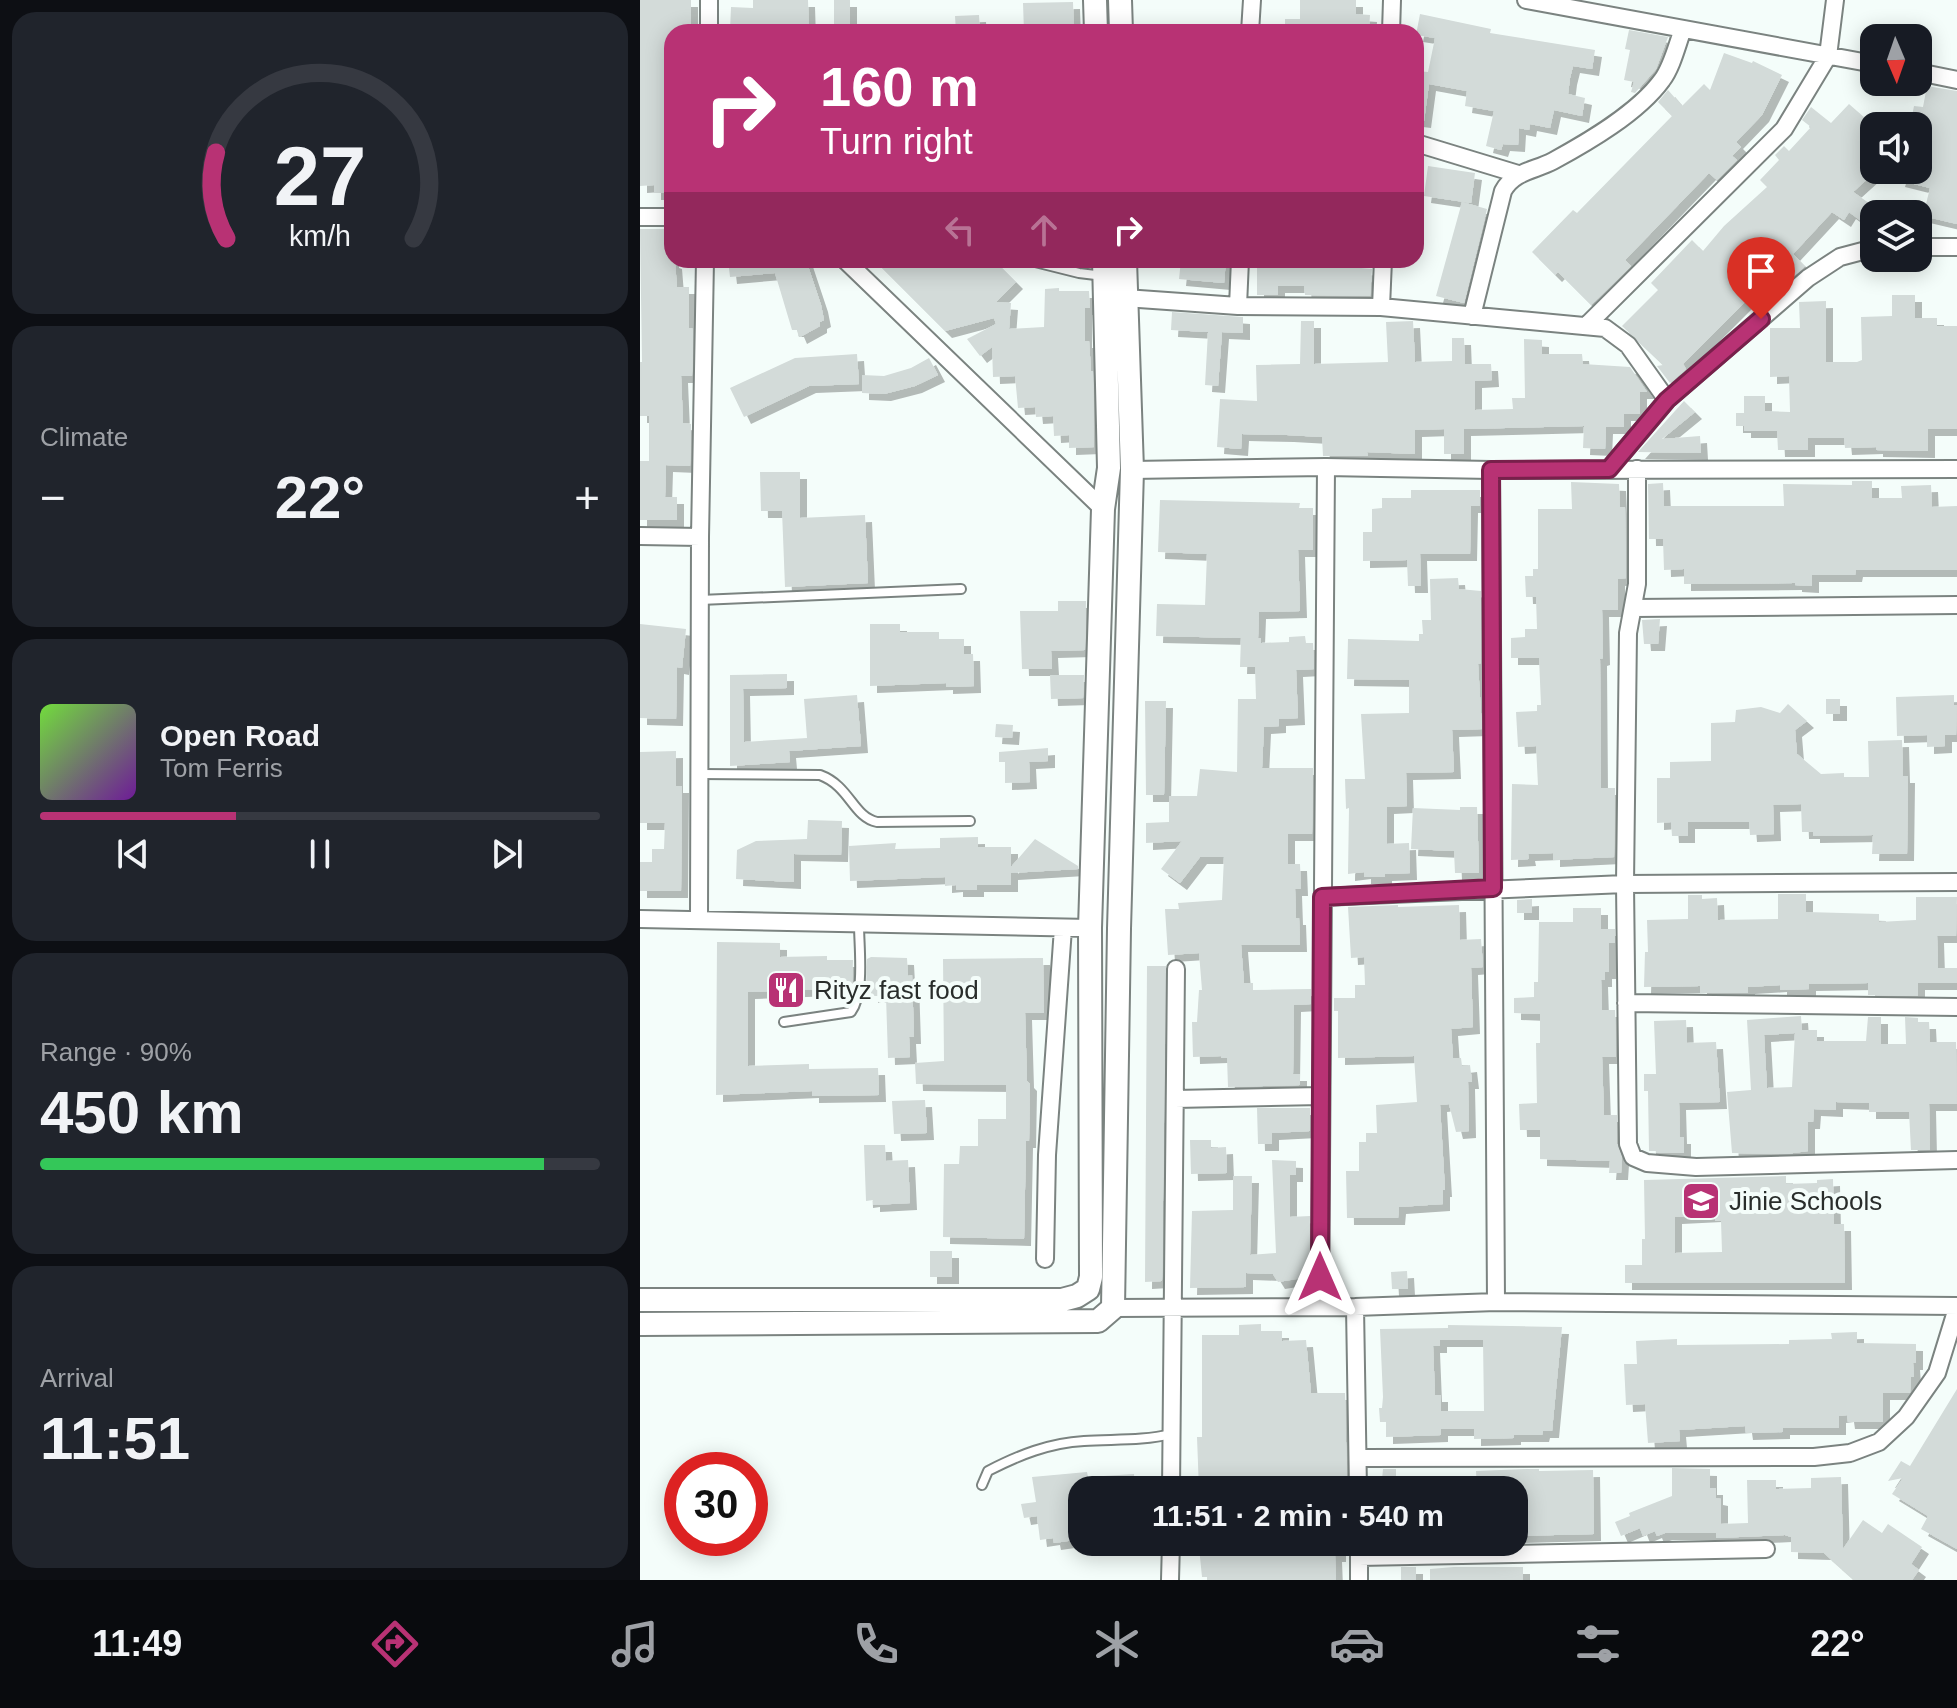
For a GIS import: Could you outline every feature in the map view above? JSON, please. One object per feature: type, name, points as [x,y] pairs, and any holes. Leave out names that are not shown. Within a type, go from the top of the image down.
[{"type":"street","points":[[709,0],[709,24]]},
{"type":"street","points":[[1095,0],[1096,24]]},
{"type":"street","points":[[1120,0],[1121,24]]},
{"type":"street","points":[[1250,24],[1252,0]]},
{"type":"street","points":[[1391,24],[1392,0]]},
{"type":"street","points":[[1526,0],[1860,62]]},
{"type":"street","points":[[1586,326],[1784,129],[1828,56],[1835,0]]},
{"type":"street","points":[[1472,316],[1508,181],[1555,160],[1640,105],[1663,78],[1683,29]]},
{"type":"street","points":[[1932,75],[1957,80]]},
{"type":"street","points":[[1424,145],[1518,174]]},
{"type":"street","points":[[640,217],[664,217]]},
{"type":"street","points":[[1932,247],[1957,247]]},
{"type":"street","points":[[1609,469],[1667,400],[1808,278],[1840,257],[1860,252]]},
{"type":"street","points":[[699,920],[699,600],[705,268]]},
{"type":"street","points":[[853,268],[1103,509]]},
{"type":"street","points":[[640,1300],[1062,1300],[1088,1289],[1091,1277],[1090,928],[1103,509],[1109,468],[1104,268]]},
{"type":"street","points":[[1113,1308],[1132,470],[1125,268]]},
{"type":"street","points":[[1238,306],[1240,268]]},
{"type":"street","points":[[1381,307],[1383,268]]},
{"type":"street","points":[[1125,298],[1238,306],[1381,307],[1605,328],[1628,345],[1667,400]]},
{"type":"street","points":[[1132,470],[1326,467],[1491,470],[1957,469]]},
{"type":"street","points":[[1320,1307],[1326,467]]},
{"type":"street","points":[[1637,469],[1637,584],[1628,633],[1625,884],[1628,1144],[1633,1157],[1647,1163],[1696,1167],[1957,1160]]},
{"type":"street","points":[[1491,470],[1496,1302]]},
{"type":"street","points":[[640,536],[700,537]]},
{"type":"street","points":[[1634,608],[1957,605]]},
{"type":"street","points":[[1095,788],[1123,787]]},
{"type":"street","points":[[1322,897],[1625,884],[1957,882]]},
{"type":"street","points":[[640,919],[1090,928]]},
{"type":"street","points":[[1045,1259],[1047,1155],[1063,928]]},
{"type":"street","points":[[1171,1476],[1176,969]]},
{"type":"street","points":[[1626,1003],[1957,1007]]},
{"type":"street","points":[[1175,1099],[1321,1096]]},
{"type":"street","points":[[908,1300],[908,1324]]},
{"type":"street","points":[[640,1324],[1098,1321],[1113,1308],[1355,1307],[1496,1302],[1957,1307],[1937,1373],[1906,1417],[1879,1442],[1850,1453],[1814,1457],[1358,1458]]},
{"type":"street","points":[[1355,1307],[1358,1476]]},
{"type":"street","points":[[1528,1549],[1766,1549]]},
{"type":"street","points":[[1170,1580],[1171,1556]]},
{"type":"street","points":[[1359,1556],[1359,1580]]},
{"type":"lane","points":[[1059,268],[1079,273],[1104,268]]},
{"type":"lane","points":[[699,600],[961,589]]},
{"type":"lane","points":[[699,774],[820,775],[834,780],[867,820],[970,821]]},
{"type":"lane","points":[[784,1022],[851,1012],[859,993],[859,923]]},
{"type":"lane","points":[[982,1485],[988,1471],[1040,1448],[1082,1441],[1171,1434]]},
{"type":"building","points":[[640,0],[691,0],[691,24],[664,24],[664,193],[654,193],[654,185],[640,186]]},
{"type":"building","points":[[753,0],[808,0],[809,24],[730,24],[731,7],[753,8]]},
{"type":"building","points":[[834,0],[850,0],[850,24],[834,24]]},
{"type":"building","points":[[1300,0],[1356,0],[1356,14],[1370,15],[1369,24],[1285,24],[1285,19],[1300,19]]},
{"type":"building","points":[[1073,2],[1074,24],[1024,24],[1023,3]]},
{"type":"building","points":[[1420,14],[1491,29],[1490,33],[1595,50],[1592,69],[1573,66],[1570,78],[1568,94],[1585,98],[1582,116],[1554,110],[1550,128],[1530,124],[1529,130],[1519,128],[1518,145],[1503,144],[1501,150],[1486,146],[1494,111],[1465,106],[1467,91],[1429,84],[1424,121],[1424,72],[1428,72],[1435,38],[1424,36],[1424,24],[1418,24]]},
{"type":"building","points":[[979,15],[980,24],[956,24],[955,16]]},
{"type":"building","points":[[1629,30],[1668,37],[1656,69],[1635,93],[1631,92],[1634,82],[1624,80],[1630,50],[1625,49]]},
{"type":"building","points":[[1724,53],[1753,61],[1782,75],[1762,115],[1736,142],[1741,147],[1732,156],[1737,160],[1717,180],[1709,173],[1625,260],[1631,266],[1591,305],[1558,272],[1555,275],[1532,252],[1573,210],[1577,213],[1672,116],[1658,102],[1668,90],[1682,106],[1704,84],[1710,90]]},
{"type":"building","points":[[1932,87],[1957,91],[1957,224],[1932,218],[1932,200],[1927,200],[1930,188],[1914,184],[1932,184],[1932,112],[1913,112],[1914,106],[1923,107],[1925,96],[1932,96]]},
{"type":"building","points":[[1849,104],[1860,114],[1862,184],[1853,192],[1865,200],[1860,200],[1860,220],[1849,212],[1844,220],[1832,212],[1793,254],[1805,266],[1786,283],[1776,272],[1773,274],[1683,364],[1686,369],[1670,383],[1657,366],[1663,365],[1622,326],[1658,290],[1651,283],[1692,240],[1703,251],[1724,226],[1767,187],[1760,180],[1779,160],[1775,155],[1784,146],[1789,151],[1811,127],[1802,120],[1811,107],[1831,123]]},
{"type":"building","points":[[1428,166],[1475,173],[1471,203],[1424,196]]},
{"type":"building","points":[[1462,202],[1487,209],[1464,303],[1436,296]]},
{"type":"building","points":[[640,229],[664,229],[664,268],[675,268],[677,287],[689,287],[689,328],[693,332],[692,376],[681,376],[683,423],[691,424],[690,466],[666,465],[665,497],[677,497],[677,520],[640,520],[640,461],[649,461],[649,416],[640,416]]},
{"type":"building","points":[[729,268],[809,268],[824,320],[820,326],[800,337],[797,330],[792,330],[775,273],[730,277]]},
{"type":"building","points":[[882,268],[1002,268],[1016,282],[996,302],[1011,303],[1009,329],[1044,327],[1045,289],[1089,291],[1090,308],[1085,308],[1085,341],[1089,341],[1093,371],[1094,447],[1069,448],[1069,435],[1054,436],[1053,416],[1036,417],[1035,407],[1018,408],[1015,376],[993,377],[992,347],[980,356],[967,339],[996,324],[994,318],[945,331]]},
{"type":"building","points":[[1180,268],[1225,268],[1224,283],[1179,279]]},
{"type":"building","points":[[1257,268],[1372,269],[1370,296],[1305,295],[1304,286],[1278,286],[1278,295],[1257,295]]},
{"type":"building","points":[[1892,295],[1915,295],[1915,318],[1937,318],[1937,326],[1957,326],[1957,429],[1928,429],[1928,451],[1845,448],[1844,438],[1808,438],[1808,450],[1778,450],[1777,431],[1744,431],[1744,426],[1736,426],[1736,413],[1744,413],[1744,396],[1765,396],[1765,411],[1790,412],[1789,376],[1770,377],[1770,328],[1800,328],[1799,302],[1826,301],[1826,362],[1857,362],[1862,360],[1861,317],[1892,316]]},
{"type":"building","points":[[1172,312],[1243,317],[1243,333],[1222,332],[1218,386],[1205,385],[1208,332],[1171,330]]},
{"type":"building","points":[[1301,321],[1314,321],[1314,364],[1388,362],[1386,322],[1413,321],[1415,362],[1452,361],[1452,338],[1464,338],[1465,364],[1491,364],[1492,380],[1475,381],[1475,410],[1513,409],[1512,398],[1525,398],[1524,339],[1542,340],[1542,354],[1582,354],[1583,364],[1630,367],[1647,392],[1640,392],[1640,414],[1624,414],[1624,427],[1606,427],[1605,449],[1583,448],[1584,426],[1464,429],[1464,454],[1444,454],[1444,429],[1415,430],[1415,454],[1367,452],[1368,456],[1323,456],[1322,437],[1287,435],[1242,434],[1241,449],[1217,447],[1220,399],[1257,401],[1256,365],[1300,364]]},
{"type":"building","points":[[857,354],[859,384],[809,386],[744,417],[730,388],[795,358]]},
{"type":"building","points":[[929,358],[938,375],[915,386],[884,394],[862,393],[862,375],[884,376],[911,368]]},
{"type":"building","points":[[1684,401],[1695,412],[1662,439],[1700,436],[1701,453],[1638,452]]},
{"type":"building","points":[[760,472],[800,472],[800,518],[865,515],[868,583],[785,587],[782,511],[761,511]]},
{"type":"building","points":[[1852,481],[1872,481],[1872,498],[1902,498],[1901,486],[1931,485],[1932,507],[1957,506],[1957,570],[1856,570],[1855,575],[1812,575],[1812,586],[1795,583],[1684,584],[1684,569],[1664,570],[1663,539],[1649,539],[1648,484],[1663,483],[1664,506],[1784,506],[1783,484],[1852,485]]},
{"type":"building","points":[[1571,482],[1619,484],[1620,507],[1625,507],[1626,578],[1618,579],[1618,610],[1602,610],[1603,658],[1600,659],[1601,788],[1615,788],[1614,857],[1553,860],[1553,853],[1528,854],[1529,859],[1511,860],[1512,784],[1538,785],[1536,746],[1518,747],[1516,712],[1537,711],[1537,705],[1541,705],[1539,658],[1511,658],[1511,638],[1525,637],[1525,629],[1537,629],[1536,597],[1526,597],[1525,576],[1533,576],[1533,569],[1538,569],[1538,509],[1572,509]]},
{"type":"building","points":[[1411,490],[1480,490],[1480,506],[1471,506],[1470,554],[1420,554],[1421,586],[1408,586],[1407,560],[1363,561],[1363,532],[1372,532],[1372,509],[1382,508],[1382,498],[1411,498]]},
{"type":"building","points":[[1160,500],[1300,503],[1299,508],[1313,508],[1313,550],[1298,550],[1300,611],[1259,612],[1258,638],[1261,638],[1261,643],[1289,642],[1289,637],[1305,636],[1306,643],[1313,643],[1314,669],[1296,670],[1298,718],[1279,719],[1279,726],[1264,727],[1262,768],[1313,768],[1312,834],[1288,834],[1288,864],[1300,864],[1301,889],[1295,889],[1300,945],[1241,945],[1244,983],[1253,983],[1253,990],[1311,989],[1311,1004],[1294,1005],[1293,1074],[1300,1074],[1300,1085],[1228,1087],[1227,1058],[1193,1057],[1192,1022],[1197,1022],[1199,990],[1202,990],[1199,953],[1168,955],[1165,909],[1179,909],[1178,903],[1222,900],[1224,857],[1200,857],[1180,883],[1161,869],[1182,841],[1146,843],[1146,823],[1169,822],[1169,796],[1197,796],[1200,769],[1237,772],[1238,699],[1256,699],[1255,667],[1240,667],[1241,638],[1156,636],[1157,604],[1205,605],[1207,554],[1158,552]]},
{"type":"building","points":[[1458,578],[1459,589],[1481,591],[1481,663],[1478,664],[1482,729],[1452,730],[1454,772],[1406,773],[1407,806],[1387,807],[1387,844],[1409,843],[1410,873],[1385,874],[1385,877],[1364,877],[1364,872],[1348,874],[1349,808],[1346,809],[1345,779],[1365,779],[1361,714],[1409,713],[1409,680],[1347,679],[1348,639],[1419,641],[1419,634],[1423,634],[1422,620],[1431,620],[1430,579]]},
{"type":"building","points":[[1058,601],[1086,601],[1085,650],[1051,651],[1052,669],[1022,669],[1020,611],[1058,611]]},
{"type":"building","points":[[1660,619],[1658,644],[1644,644],[1642,620]]},
{"type":"building","points":[[640,624],[686,629],[682,668],[677,667],[676,719],[640,718]]},
{"type":"building","points":[[870,624],[900,624],[900,632],[939,632],[939,639],[964,639],[964,654],[973,654],[974,686],[946,687],[946,683],[870,686]]},
{"type":"building","points":[[787,674],[787,688],[743,689],[744,742],[807,738],[804,699],[857,695],[861,746],[789,751],[790,762],[730,766],[730,675]]},
{"type":"building","points":[[1050,675],[1084,675],[1083,698],[1051,699]]},
{"type":"building","points":[[1954,695],[1954,705],[1957,705],[1956,735],[1945,735],[1945,746],[1927,747],[1927,735],[1897,736],[1896,697]]},
{"type":"building","points":[[1826,699],[1840,699],[1840,714],[1826,714]]},
{"type":"building","points":[[1145,701],[1166,701],[1164,795],[1146,795]]},
{"type":"building","points":[[1788,704],[1807,721],[1795,730],[1797,754],[1821,774],[1844,773],[1844,777],[1869,777],[1868,741],[1902,740],[1903,776],[1908,776],[1907,854],[1872,854],[1873,835],[1813,836],[1813,832],[1802,832],[1801,804],[1773,805],[1774,834],[1750,835],[1749,822],[1688,822],[1688,836],[1672,836],[1671,822],[1657,823],[1657,778],[1670,778],[1670,762],[1711,761],[1711,723],[1735,722],[1736,710],[1761,707],[1780,713]]},
{"type":"building","points":[[996,724],[1013,725],[1012,738],[995,737]]},
{"type":"building","points":[[1048,748],[1048,761],[1029,762],[1030,782],[1005,783],[1005,762],[999,762],[999,752]]},
{"type":"building","points":[[676,751],[676,786],[682,786],[681,891],[640,891],[640,862],[652,862],[652,849],[664,849],[665,823],[640,823],[640,752]]},
{"type":"building","points":[[1460,807],[1477,807],[1479,873],[1455,873],[1454,851],[1411,849],[1413,808],[1460,810]]},
{"type":"building","points":[[808,820],[842,821],[841,855],[794,854],[794,882],[736,879],[737,850],[756,841],[807,839]]},
{"type":"building","points":[[978,837],[978,847],[1011,847],[1011,867],[1035,839],[1078,866],[1078,869],[1011,873],[1011,885],[977,885],[977,890],[956,890],[956,885],[945,886],[945,877],[850,881],[849,846],[896,843],[895,849],[940,848],[940,838]]},
{"type":"building","points":[[1778,894],[1806,894],[1806,912],[1879,914],[1879,922],[1916,920],[1916,897],[1957,897],[1956,936],[1937,936],[1938,968],[1957,968],[1957,983],[1918,983],[1918,996],[1868,995],[1868,983],[1809,984],[1809,989],[1780,990],[1780,985],[1748,987],[1748,993],[1700,993],[1700,986],[1644,987],[1645,952],[1648,952],[1647,920],[1688,919],[1688,895],[1702,895],[1702,899],[1717,898],[1718,920],[1778,919]]},
{"type":"building","points":[[1532,899],[1532,913],[1517,913],[1517,900]]},
{"type":"building","points":[[1459,905],[1460,940],[1481,939],[1483,967],[1471,968],[1473,1027],[1451,1029],[1453,1058],[1461,1058],[1462,1066],[1470,1065],[1469,1131],[1456,1132],[1449,1104],[1440,1105],[1445,1190],[1443,1204],[1399,1207],[1398,1218],[1347,1218],[1346,1171],[1359,1171],[1359,1142],[1366,1142],[1366,1133],[1377,1133],[1376,1105],[1417,1102],[1414,1056],[1338,1058],[1338,1011],[1334,1011],[1334,998],[1355,998],[1355,985],[1365,985],[1364,957],[1351,958],[1348,907]]},
{"type":"building","points":[[1573,908],[1601,908],[1601,929],[1615,929],[1615,943],[1609,943],[1609,972],[1605,972],[1605,980],[1601,980],[1602,1010],[1615,1010],[1616,1057],[1602,1057],[1604,1115],[1617,1115],[1621,1173],[1609,1173],[1610,1161],[1540,1159],[1540,1130],[1520,1130],[1519,1104],[1537,1103],[1536,1043],[1540,1043],[1540,1014],[1514,1013],[1514,998],[1534,997],[1534,982],[1538,982],[1539,922],[1573,922]]},
{"type":"building","points":[[717,942],[780,943],[780,957],[827,956],[827,960],[853,960],[852,988],[748,992],[748,1066],[809,1064],[809,1069],[878,1068],[879,1095],[812,1096],[812,1091],[716,1095]]},
{"type":"building","points":[[907,958],[908,976],[912,975],[914,1037],[909,1037],[910,1057],[888,1058],[886,996],[871,996],[871,988],[866,988],[867,959]]},
{"type":"building","points":[[1043,958],[1044,1013],[1025,1013],[1027,1081],[1030,1084],[1024,1239],[943,1237],[944,1164],[959,1164],[960,1146],[978,1146],[978,1119],[1006,1119],[1006,1085],[916,1084],[915,1063],[944,1061],[943,959]]},
{"type":"building","points":[[1147,966],[1166,966],[1162,1281],[1145,1282]]},
{"type":"building","points":[[1801,1016],[1802,1030],[1817,1030],[1817,1041],[1866,1041],[1868,1017],[1881,1017],[1881,1044],[1906,1044],[1905,1017],[1929,1022],[1930,1042],[1956,1042],[1957,1104],[1929,1104],[1930,1150],[1911,1150],[1909,1112],[1869,1112],[1869,1103],[1836,1102],[1836,1110],[1814,1109],[1813,1122],[1808,1122],[1808,1151],[1786,1154],[1732,1153],[1727,1092],[1751,1090],[1747,1020]],"holes":[[[1795,1033],[1792,1087],[1767,1088],[1764,1035]]]},
{"type":"building","points":[[1686,1020],[1687,1043],[1716,1042],[1720,1102],[1679,1103],[1684,1153],[1656,1153],[1649,1151],[1648,1091],[1644,1091],[1644,1074],[1656,1074],[1654,1021]]},
{"type":"building","points":[[925,1100],[927,1133],[894,1134],[892,1101]]},
{"type":"building","points":[[1257,1108],[1310,1108],[1310,1131],[1272,1133],[1272,1144],[1258,1144]]},
{"type":"building","points":[[1190,1140],[1211,1140],[1211,1148],[1226,1147],[1227,1173],[1191,1174]]},
{"type":"building","points":[[864,1145],[885,1145],[886,1161],[908,1160],[910,1203],[873,1205],[873,1200],[866,1201]]},
{"type":"building","points":[[1272,1160],[1296,1161],[1296,1175],[1290,1175],[1290,1217],[1310,1216],[1309,1277],[1278,1282],[1273,1274],[1246,1273],[1246,1287],[1190,1288],[1192,1211],[1233,1210],[1233,1176],[1252,1176],[1250,1255],[1276,1253]]},
{"type":"building","points":[[1786,1176],[1786,1184],[1833,1179],[1834,1224],[1844,1224],[1845,1283],[1625,1283],[1625,1265],[1642,1265],[1644,1180]],"holes":[[[1715,1215],[1715,1221],[1721,1221],[1722,1252],[1675,1253],[1675,1217]]]},
{"type":"building","points":[[930,1251],[952,1251],[952,1277],[930,1277]]},
{"type":"building","points":[[1407,1271],[1408,1289],[1392,1289],[1391,1272]]},
{"type":"building","points":[[1261,1324],[1261,1331],[1282,1331],[1282,1341],[1306,1340],[1311,1393],[1345,1393],[1347,1476],[1198,1476],[1197,1437],[1202,1437],[1202,1335],[1239,1335],[1239,1325]]},
{"type":"building","points":[[1448,1325],[1562,1327],[1552,1431],[1543,1431],[1542,1435],[1514,1435],[1514,1438],[1474,1439],[1474,1429],[1441,1429],[1441,1435],[1386,1437],[1386,1422],[1380,1422],[1379,1408],[1382,1408],[1383,1397],[1380,1329],[1448,1328]],"holes":[[[1440,1340],[1483,1340],[1484,1411],[1441,1411],[1441,1395],[1435,1395],[1433,1346],[1440,1346]]]},
{"type":"building","points":[[1857,1332],[1857,1343],[1916,1344],[1910,1393],[1883,1393],[1883,1422],[1848,1422],[1847,1415],[1839,1416],[1839,1428],[1783,1428],[1783,1432],[1746,1433],[1745,1426],[1679,1430],[1680,1441],[1648,1443],[1645,1404],[1626,1405],[1624,1364],[1637,1364],[1636,1341],[1677,1339],[1677,1345],[1789,1344],[1789,1340],[1832,1339],[1831,1333]]},
{"type":"building","points":[[1957,1389],[1957,1549],[1921,1529],[1928,1516],[1892,1494],[1903,1478],[1888,1481],[1901,1461],[1910,1466]]},
{"type":"building","points":[[1672,1468],[1710,1469],[1710,1488],[1716,1488],[1716,1498],[1721,1499],[1721,1524],[1748,1523],[1747,1480],[1776,1480],[1776,1489],[1811,1488],[1811,1478],[1841,1477],[1843,1549],[1863,1520],[1882,1533],[1888,1524],[1922,1547],[1911,1564],[1919,1570],[1912,1580],[1854,1580],[1824,1553],[1791,1552],[1791,1537],[1785,1535],[1716,1538],[1716,1533],[1665,1533],[1657,1536],[1655,1531],[1643,1536],[1640,1528],[1621,1536],[1615,1522],[1672,1496]]},
{"type":"building","points":[[1383,1469],[1396,1469],[1396,1476],[1382,1476]]},
{"type":"building","points":[[1593,1470],[1594,1534],[1528,1536],[1528,1476],[1476,1476],[1476,1471]]},
{"type":"building","points":[[1087,1472],[1088,1476],[1068,1476],[1068,1541],[1054,1543],[1053,1538],[1040,1540],[1037,1516],[1024,1518],[1021,1504],[1036,1502],[1032,1477]]},
{"type":"building","points":[[1200,1556],[1335,1556],[1336,1580],[1207,1580],[1207,1577],[1202,1577]]},
{"type":"building","points":[[1401,1567],[1416,1567],[1416,1580],[1401,1580]]},
{"type":"building","points":[[1523,1567],[1523,1580],[1430,1580],[1430,1569]]},
{"type":"place","name":"Rityz fast food","points":[[786,990]]},
{"type":"place","name":"Jinie Schools","points":[[1701,1201]]},
{"type":"route","points":[[1320,1277],[1322,897],[1493,888],[1491,470],[1609,469],[1667,400],[1761,319]]}]
